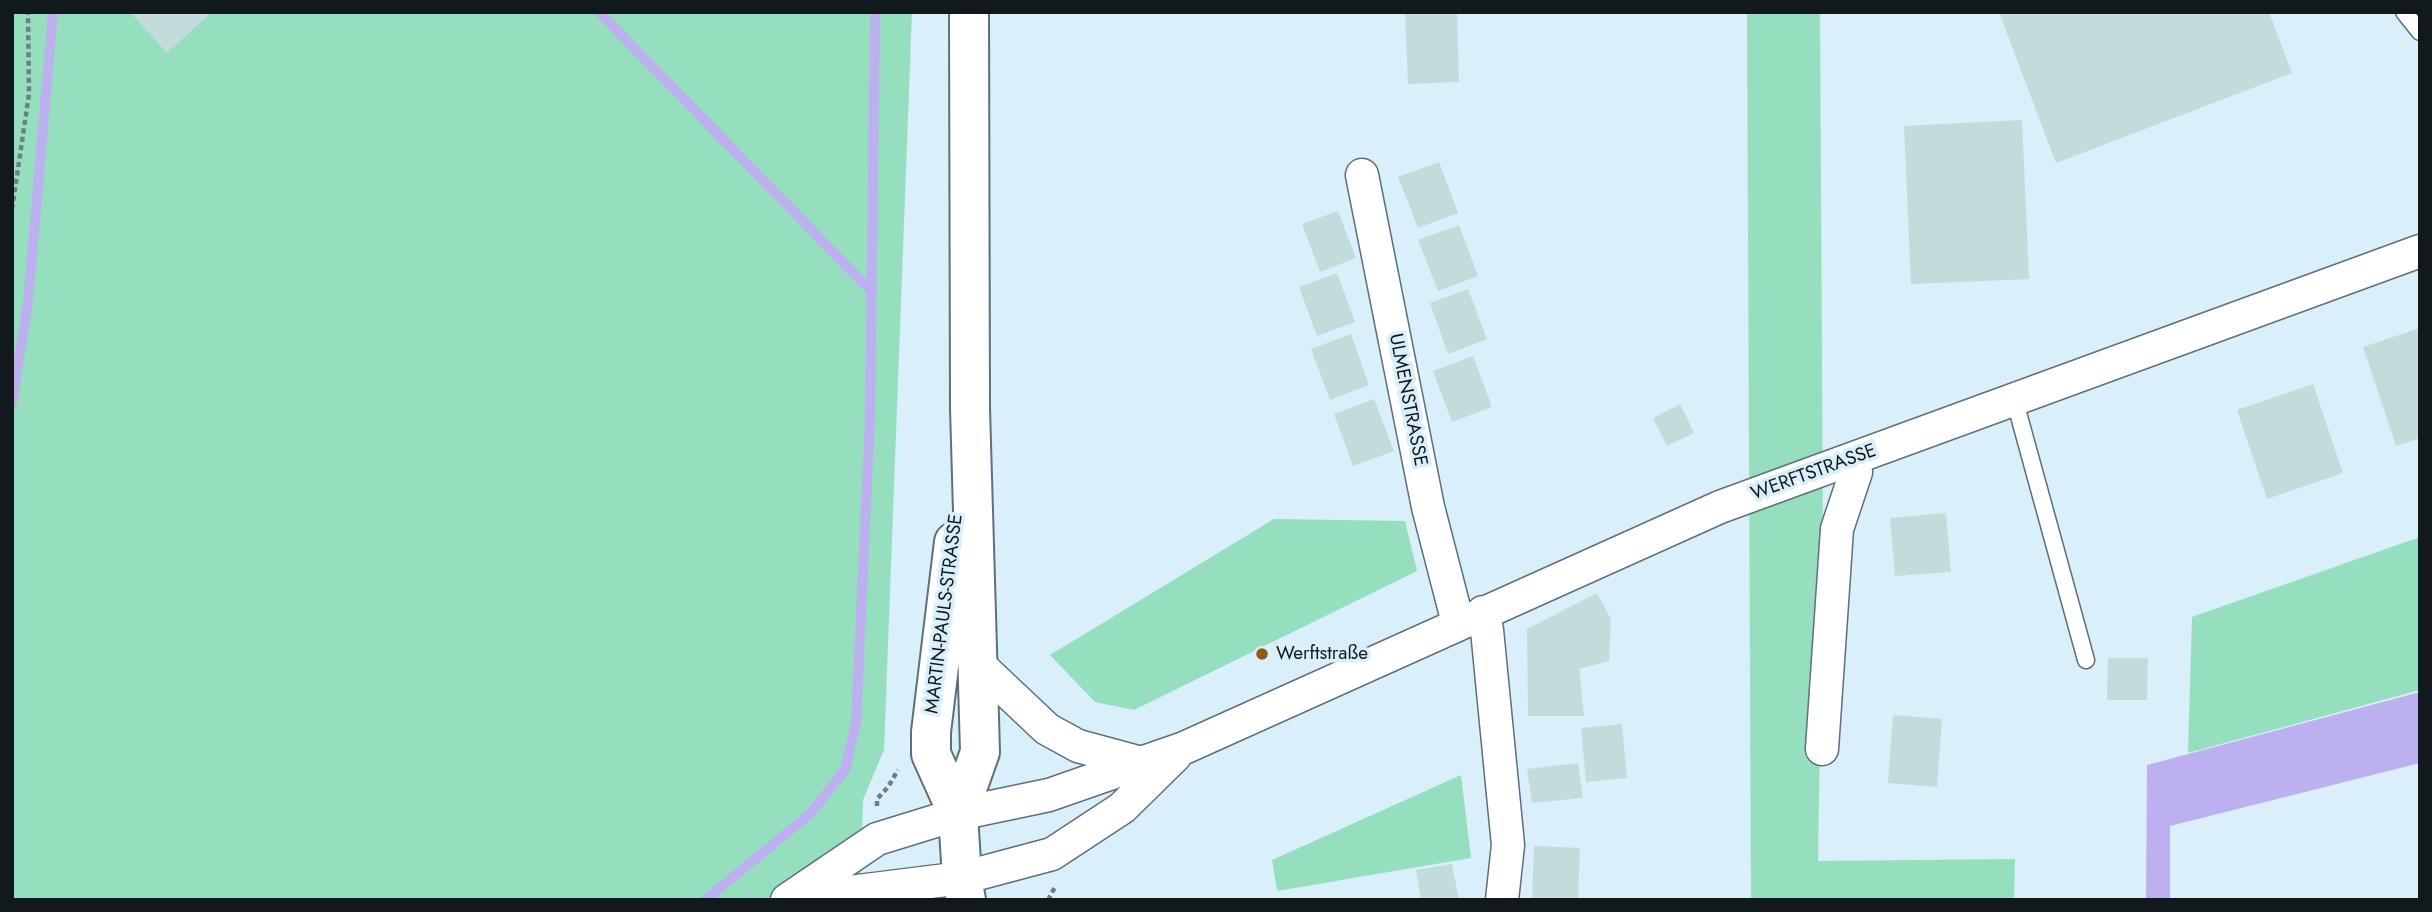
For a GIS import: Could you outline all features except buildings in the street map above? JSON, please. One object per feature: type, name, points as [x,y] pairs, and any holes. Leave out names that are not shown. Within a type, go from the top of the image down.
[{"type":"street","name":"MARTIN-PAULS-STRASSE","points":[[961,893],[958,814],[980,752],[970,408],[969,12]]},
{"type":"street","name":"ULMENSTRASSE","points":[[1362,175],[1428,507],[1470,618],[1487,630],[1508,845],[1502,900]]},
{"type":"street","name":"WERFTSTRASSE","points":[[1184,748],[1122,808],[1052,854],[961,893],[788,900],[877,839],[958,814],[1049,795],[1184,748],[1720,508],[2420,250]]},
{"type":"street","name":"MARTIN-PAULS-STRASSE","points":[[958,814],[931,754],[931,732],[970,408]]},
{"type":"street","points":[[1822,749],[1837,529],[1856,472],[1854,458]]},
{"type":"street","points":[[976,662],[1047,729],[1078,746],[1141,763]]},
{"type":"lane","points":[[2404,12],[2420,32]]},
{"type":"lane","points":[[2014,398],[2086,660]]},
{"type":"path","points":[[12,209],[29,94],[28,12]]},
{"type":"green space","points":[[12,12],[912,12],[884,750],[863,800],[860,900],[12,900]]},
{"type":"green space","points":[[1747,12],[1820,12],[1823,539],[1818,861],[2015,859],[2014,900],[1751,900]]},
{"type":"green space","points":[[1274,519],[1405,521],[1417,571],[1134,710],[1095,702],[1050,655]]},
{"type":"green space","points":[[2420,537],[2420,690],[2188,753],[2192,617]]},
{"type":"green space","points":[[1461,775],[1471,858],[1277,891],[1272,860]]},
{"type":"shaded area","points":[[2420,692],[2420,763],[2170,826],[2170,900],[2146,900],[2147,765]]},
{"type":"waterway","points":[[12,404],[28,302],[53,12]]},
{"type":"waterway","points":[[599,12],[872,292]]},
{"type":"waterway","points":[[705,900],[810,814],[845,770],[856,723],[870,418],[875,12]]},
{"type":"place","name":"Werftstraße","points":[[1262,654]]}]
